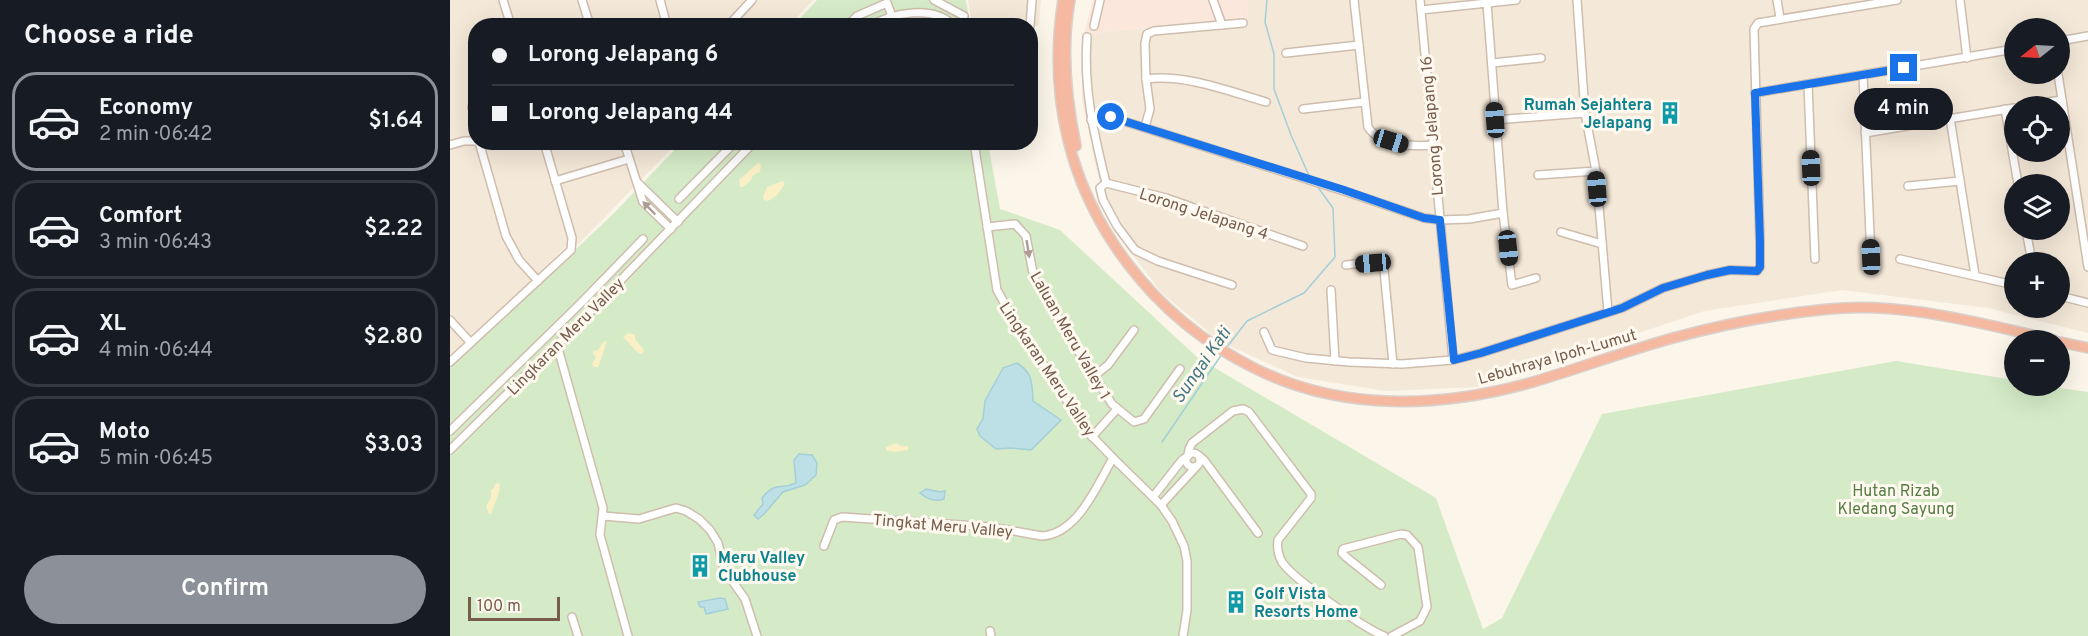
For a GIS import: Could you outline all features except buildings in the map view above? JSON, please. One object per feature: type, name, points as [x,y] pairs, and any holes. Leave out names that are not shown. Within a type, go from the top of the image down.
[{"type":"highway","name":"Lebuhraya Ipoh-Lumut","points":[[1063,0],[1057,51],[1061,103],[1067,135],[1080,178],[1097,215],[1124,258],[1150,291],[1176,317],[1239,361],[1278,379],[1359,400],[1402,402],[1455,398],[1506,388],[1714,327],[1778,314],[1828,309],[1881,308],[1967,320],[2011,330]]},
{"type":"highway","name":"Lebuhraya Ipoh-Lumut","points":[[1070,0],[1065,51],[1068,102],[1078,154],[1097,215]]},
{"type":"highway","points":[[2070,344],[2088,348]]},
{"type":"street","points":[[503,0],[509,18]]},
{"type":"street","points":[[582,0],[588,18]]},
{"type":"street","points":[[660,0],[665,18]]},
{"type":"street","points":[[735,18],[750,0]]},
{"type":"street","points":[[934,0],[964,16]]},
{"type":"street","points":[[1031,18],[1032,0]]},
{"type":"street","points":[[1094,26],[1100,0]]},
{"type":"street","points":[[1213,0],[1222,25]]},
{"type":"street","points":[[1354,0],[1368,127],[1374,135],[1410,146],[1433,145]]},
{"type":"street","name":"Lorong Jelapang 16","points":[[1420,0],[1454,360]]},
{"type":"street","points":[[1421,10],[1516,0]]},
{"type":"street","points":[[1577,0],[1585,113],[1596,171],[1608,312]]},
{"type":"street","points":[[1777,0],[1780,18]]},
{"type":"street","points":[[1264,332],[1270,346],[1275,351],[1306,358],[1394,364],[1454,360],[1622,308],[1663,288],[1707,275],[1730,270],[1757,271],[1760,267],[1760,242],[1754,29],[1758,23],[1780,18],[1897,0]]},
{"type":"street","points":[[1960,0],[1967,58]]},
{"type":"street","points":[[857,18],[890,1],[892,16]]},
{"type":"street","points":[[1487,3],[1503,213],[1512,285],[1536,278]]},
{"type":"street","points":[[888,18],[906,13],[924,13],[944,18]]},
{"type":"street","points":[[1144,127],[1150,109],[1146,79],[1147,34],[1154,31],[1243,23]]},
{"type":"street","points":[[2070,39],[2088,36]]},
{"type":"street","points":[[1087,37],[1086,85],[1091,120],[1106,183],[1100,188],[1103,200],[1124,237],[1135,250],[1158,261],[1232,285]]},
{"type":"street","points":[[1286,53],[1359,45]]},
{"type":"street","points":[[1755,93],[2004,51]]},
{"type":"street","points":[[1491,63],[1541,58]]},
{"type":"street","points":[[1863,75],[1871,257]]},
{"type":"street","points":[[1146,79],[1164,78],[1199,83],[1266,102]]},
{"type":"street","points":[[1808,84],[1815,259]]},
{"type":"street","points":[[1303,109],[1364,102]]},
{"type":"street","points":[[1865,134],[2004,109]]},
{"type":"street","points":[[1495,120],[1585,113]]},
{"type":"street","points":[[1091,120],[1107,117],[1144,127],[1424,218],[1469,219],[1503,213]]},
{"type":"street","points":[[1950,118],[1974,275]]},
{"type":"street","points":[[450,145],[468,141]]},
{"type":"street","points":[[479,150],[502,228],[519,260],[538,281]]},
{"type":"street","points":[[450,362],[570,252],[573,246],[546,150]]},
{"type":"street","points":[[626,150],[642,202],[671,229]]},
{"type":"street","points":[[679,200],[727,150]]},
{"type":"street","name":"Lingkaran Meru Valley","points":[[450,450],[591,311],[746,150]]},
{"type":"street","name":"Lingkaran Meru Valley","points":[[975,150],[994,278],[999,294],[1092,437],[1161,505],[1177,530],[1187,561],[1187,610],[1183,636]]},
{"type":"street","points":[[2070,154],[2088,267]]},
{"type":"street","points":[[555,181],[629,159]]},
{"type":"street","points":[[1538,175],[1596,171]]},
{"type":"street","points":[[635,181],[678,222]]},
{"type":"street","points":[[1908,186],[1960,181]]},
{"type":"street","name":"Lorong Jelapang 4","points":[[1106,183],[1166,198],[1303,246]]},
{"type":"street","name":"Laluan Meru Valley 1","points":[[987,227],[1015,224],[1024,232],[1028,240],[1034,278],[1094,376],[1117,409],[1134,422],[1144,419],[1180,369]]},
{"type":"street","points":[[1561,232],[1602,244]]},
{"type":"street","points":[[450,431],[582,302],[642,239]]},
{"type":"street","points":[[1900,259],[2004,282]]},
{"type":"street","points":[[1346,265],[1376,263],[1384,270],[1394,364]]},
{"type":"street","points":[[1332,290],[1335,361]]},
{"type":"street","points":[[2070,298],[2088,303]]},
{"type":"street","points":[[582,302],[591,311]]},
{"type":"street","points":[[450,320],[471,343]]},
{"type":"street","points":[[1094,376],[1105,368],[1134,330]]},
{"type":"street","points":[[557,345],[603,508],[600,535],[628,636]]},
{"type":"street","points":[[1092,437],[1117,409]]},
{"type":"street","points":[[1210,469],[1188,465],[1190,445],[1236,410],[1246,410],[1311,494],[1311,498],[1278,540],[1282,562],[1290,571],[1341,610],[1384,636]]},
{"type":"street","points":[[460,421],[470,431]]},
{"type":"street","points":[[1161,505],[1200,462],[1196,447],[1198,439]]},
{"type":"street","points":[[1153,497],[1182,460],[1193,453],[1204,460],[1258,533]]},
{"type":"street","name":"Tingkat Meru Valley","points":[[824,546],[832,524],[836,519],[842,517],[974,525],[1042,536],[1050,535],[1076,520],[1113,458]]},
{"type":"street","points":[[1165,483],[1174,492]]},
{"type":"street","points":[[603,516],[639,519],[676,508],[699,519],[718,543],[724,568],[745,599],[758,636]]},
{"type":"street","points":[[1381,585],[1343,555],[1343,549],[1401,534],[1407,535],[1418,548],[1427,607],[1420,621],[1392,636]]},
{"type":"street","points":[[572,617],[578,636]]},
{"type":"shaded area","points":[[450,0],[814,0],[796,18],[468,18],[468,150],[670,150],[570,253],[567,245],[548,264],[555,272],[450,369]]},
{"type":"shaded area","points":[[968,0],[1041,0],[1039,25],[1038,18],[971,18]]},
{"type":"shaded area","points":[[1093,0],[1247,0],[1248,17],[1084,34]]},
{"type":"shaded area","points":[[1247,0],[2088,0],[2088,333],[2028,318],[2070,318],[2070,252],[2004,252],[2004,312],[1988,308],[1842,290],[1704,311],[1477,387],[1386,391],[1298,377],[1219,341],[1161,292],[1117,234],[1097,172],[1082,99],[1084,34],[1248,17]]},
{"type":"green space","points":[[817,0],[966,0],[969,18],[800,18]]},
{"type":"green space","name":"Hutan Rizab Kledang Sayung","points":[[674,150],[989,150],[1000,209],[1060,230],[1198,358],[1436,498],[1483,629],[1502,618],[1602,414],[1896,361],[2004,378],[2004,396],[2070,396],[2070,389],[2088,392],[2088,636],[450,636],[450,368],[613,214]]},
{"type":"sand","points":[[758,163],[761,164],[760,172],[740,187],[739,180]]},
{"type":"sand","points":[[783,181],[785,184],[776,196],[768,201],[764,200],[767,187]]},
{"type":"sand","points":[[628,333],[635,335],[635,339],[644,350],[643,353],[640,354],[623,337]]},
{"type":"sand","points":[[607,341],[598,367],[594,367],[592,364],[596,357],[593,354],[594,351]]},
{"type":"sand","points":[[896,443],[908,446],[908,450],[894,452],[886,450],[886,447]]},
{"type":"sand","points":[[499,483],[500,487],[492,513],[489,514],[486,506],[491,498],[491,490],[495,484]]},
{"type":"water","points":[[1017,363],[1029,375],[1033,401],[1061,420],[1031,450],[996,449],[980,436],[977,429],[983,419],[985,401],[1003,368]]},
{"type":"water","points":[[799,454],[812,455],[817,463],[816,475],[805,485],[783,492],[758,519],[754,515],[763,504],[762,498],[771,489],[796,483],[794,460]]},
{"type":"water","points":[[926,489],[945,491],[944,499],[932,499],[920,493]]},
{"type":"water","points":[[725,599],[728,609],[706,614],[704,607],[700,607],[698,602]]},
{"type":"waterway","name":"Sungai Kati","points":[[1267,0],[1265,22],[1274,54],[1274,89],[1310,178]]},
{"type":"waterway","name":"Sungai Kati","points":[[1227,347],[1247,321],[1304,293],[1335,257],[1333,208],[1317,186]]},
{"type":"waterway","name":"Sungai Kati","points":[[1162,442],[1222,354]]},
{"type":"place","name":"Rumah Sejahtera Jelapang","points":[[1670,113]]},
{"type":"place","name":"Meru Valley Clubhouse","points":[[700,566]]},
{"type":"place","name":"Golf Vista Resorts Home","points":[[1236,602]]},
{"type":"route","points":[[1111,117],[1344,190],[1424,218],[1440,220],[1454,360],[1622,308],[1663,288],[1707,275],[1730,270],[1757,271],[1760,267],[1760,242],[1755,93],[1904,68]]}]
